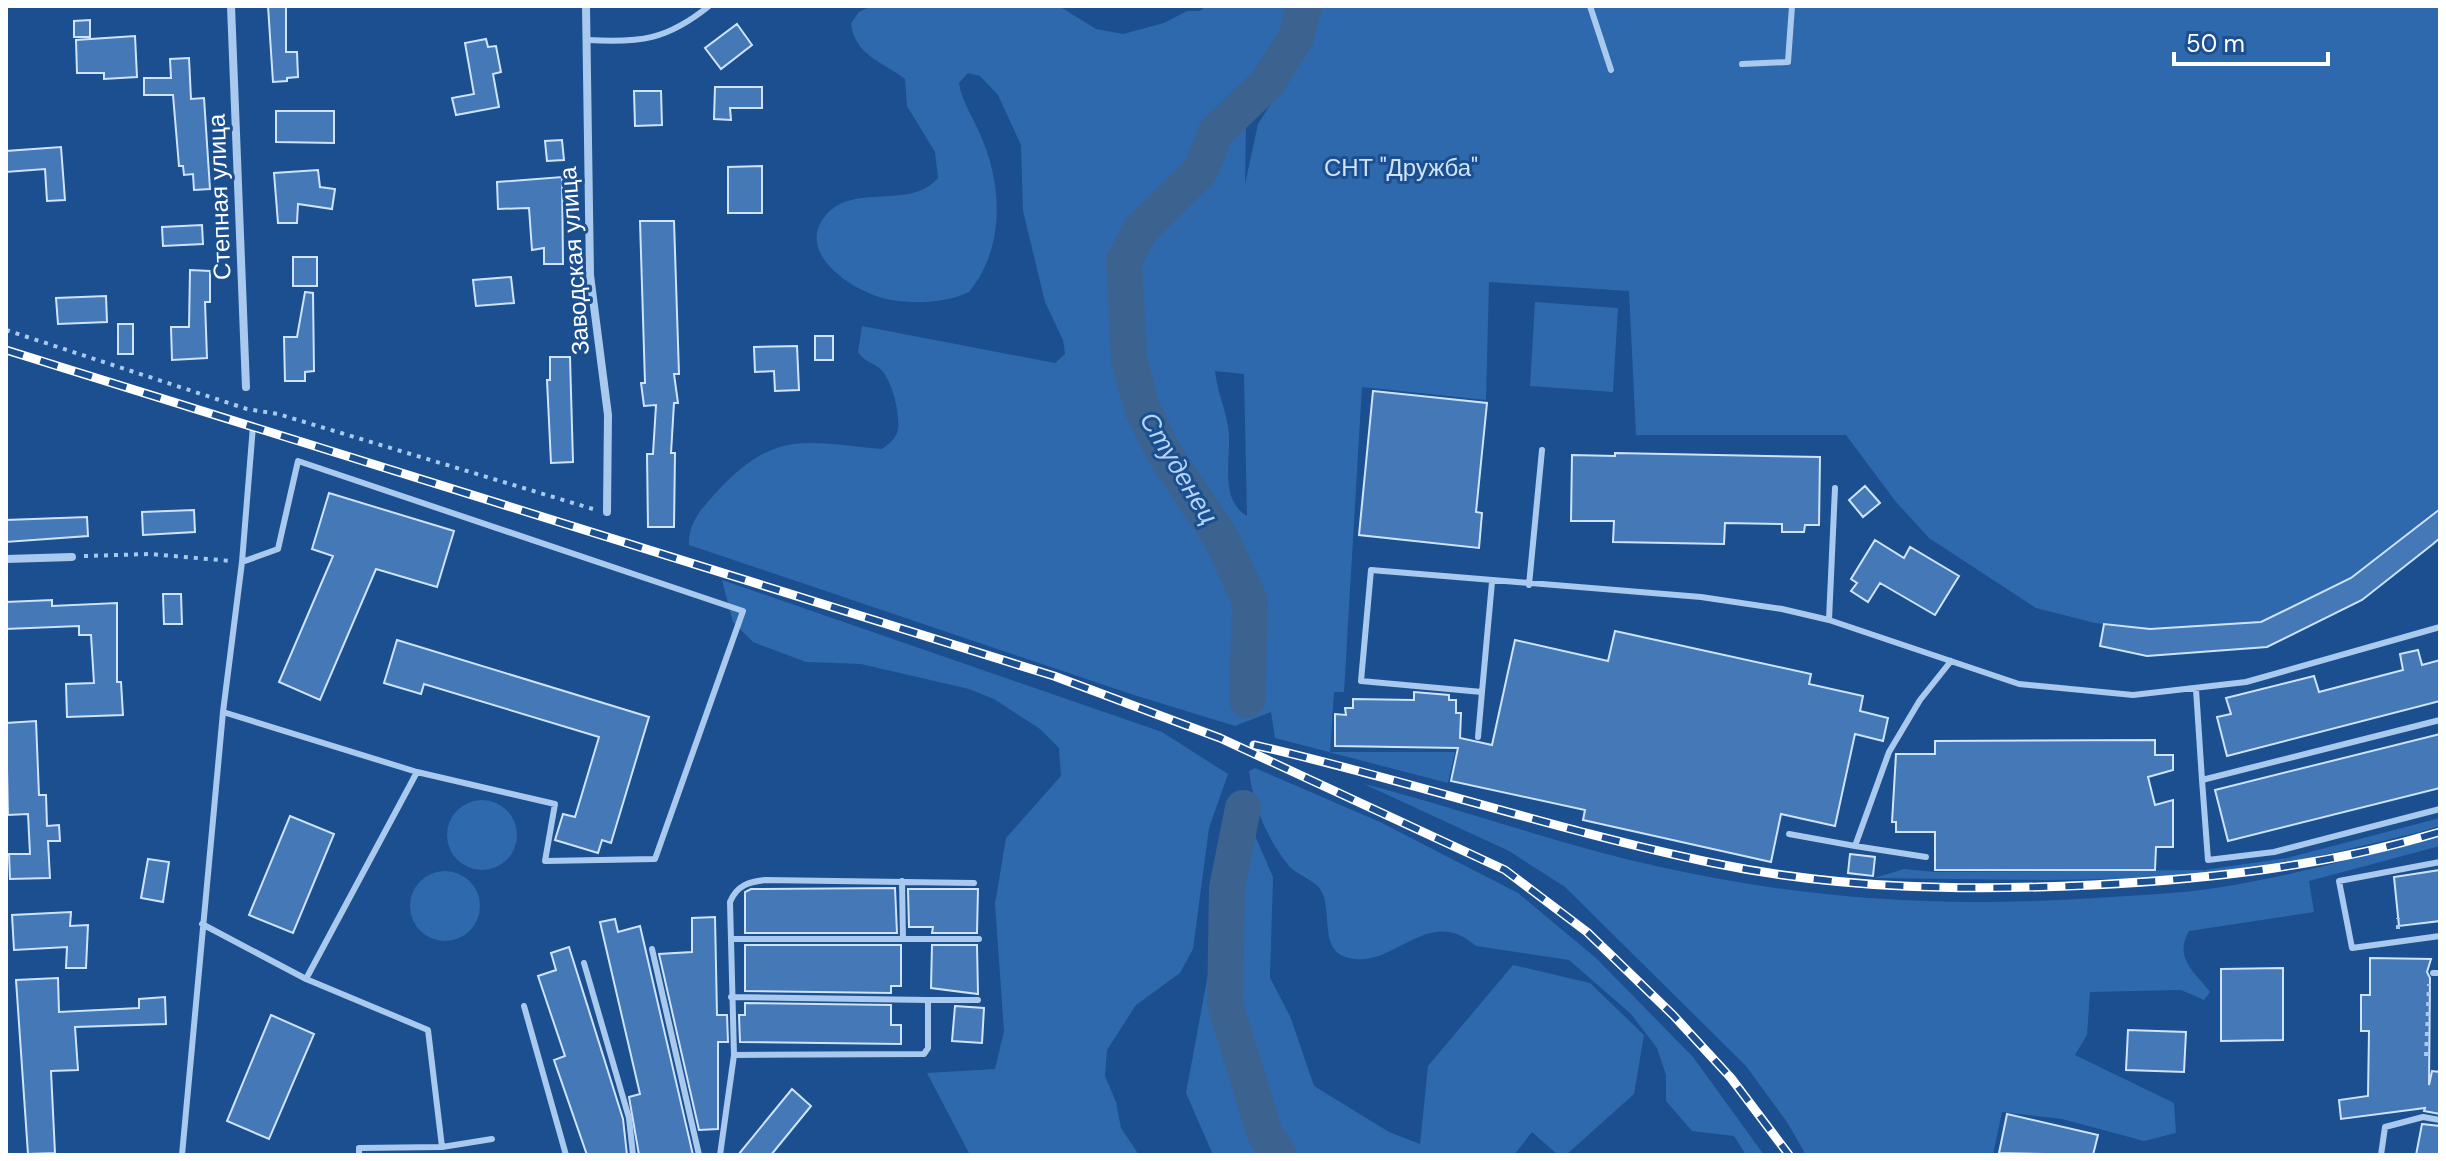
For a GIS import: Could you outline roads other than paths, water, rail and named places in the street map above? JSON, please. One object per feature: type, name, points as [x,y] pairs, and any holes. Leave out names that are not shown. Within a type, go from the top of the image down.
[{"type":"street","name":"Степная улица","points":[[231,6],[246,387]]},
{"type":"street","name":"Заводская улица","points":[[586,6],[590,260],[608,415],[607,512]]},
{"type":"street","points":[[6,559],[72,557]]},
{"type":"lane","points":[[588,40],[636,43],[672,31],[709,6]]},
{"type":"lane","points":[[1590,6],[1611,70]]},
{"type":"lane","points":[[1742,64],[1788,62],[1792,6]]},
{"type":"lane","points":[[182,1155],[202,924],[223,712],[242,562],[253,426]]},
{"type":"lane","points":[[1529,585],[1542,450]]},
{"type":"lane","points":[[223,712],[417,772],[555,804],[545,861],[655,859],[743,611],[298,461],[278,549],[242,562]]},
{"type":"lane","points":[[1829,620],[1835,488]]},
{"type":"lane","points":[[1482,692],[1361,681],[1371,570],[1701,597],[1829,620],[2019,684],[2133,695],[2246,682],[2440,627]]},
{"type":"lane","points":[[1478,737],[1492,582]]},
{"type":"lane","points":[[1855,846],[1889,752],[1920,700],[1951,661]]},
{"type":"lane","points":[[2196,689],[2208,860],[2274,852],[2440,809]]},
{"type":"lane","points":[[2202,780],[2440,720]]},
{"type":"lane","points":[[306,979],[417,772]]},
{"type":"lane","points":[[1789,834],[1926,857]]},
{"type":"lane","points":[[2440,862],[2339,881],[2352,948],[2440,936]]},
{"type":"lane","points":[[720,1155],[734,1055],[730,902],[739,887],[754,881],[974,883]]},
{"type":"lane","points":[[902,881],[903,939]]},
{"type":"lane","points":[[202,924],[306,979],[428,1030],[442,1147]]},
{"type":"lane","points":[[731,939],[979,939]]},
{"type":"lane","points":[[652,949],[699,1155]]},
{"type":"lane","points":[[584,963],[629,1118],[633,1155]]},
{"type":"lane","points":[[731,997],[978,1000]]},
{"type":"lane","points":[[734,1055],[924,1054],[928,1048],[928,1000]]},
{"type":"lane","points":[[524,1006],[566,1155]]},
{"type":"lane","points":[[2381,1155],[2385,1127],[2423,1117],[2440,1120]]},
{"type":"lane","points":[[359,1155],[359,1148],[442,1147],[492,1139]]},
{"type":"waterway","name":"Студенец","points":[[1247,700],[1250,601],[1221,538],[1164,453],[1142,408],[1129,360],[1124,261],[1140,230],[1201,170],[1216,132],[1267,83],[1296,38],[1304,6]]},
{"type":"waterway","name":"Студенец","points":[[1243,808],[1227,888],[1225,1004],[1265,1134],[1279,1155]]},
{"type":"railway","points":[[6,350],[1054,676],[1220,738],[1505,870],[1587,932],[1673,1015],[1731,1078],[1789,1155]]},
{"type":"railway","points":[[1254,745],[1655,850],[1760,872],[1855,883],[1997,888],[2181,879],[2311,862],[2440,832]]},
{"type":"park label","name":"СНТ \"Дружба\"","points":[[1401,167]]}]
